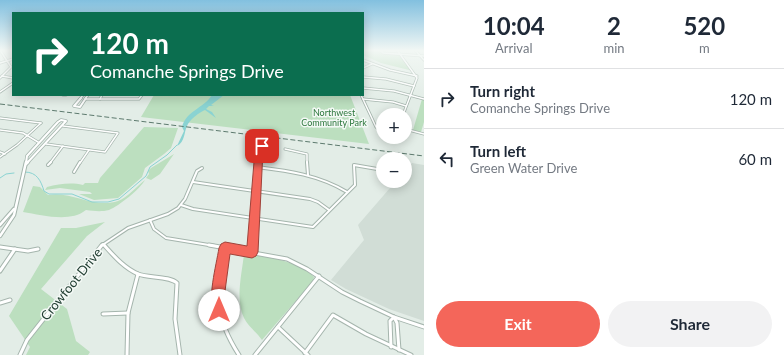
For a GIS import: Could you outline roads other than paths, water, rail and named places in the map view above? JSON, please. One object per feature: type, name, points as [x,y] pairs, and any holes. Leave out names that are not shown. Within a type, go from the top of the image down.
[{"type":"street","points":[[0,78],[11,67]]},
{"type":"street","points":[[381,67],[416,76]]},
{"type":"street","points":[[363,99],[393,102],[406,106],[414,86],[416,76],[409,67]]},
{"type":"street","points":[[2,76],[12,78]]},
{"type":"street","points":[[364,77],[386,79],[414,86]]},
{"type":"street","points":[[0,92],[12,84]]},
{"type":"street","points":[[364,88],[384,89],[424,99]]},
{"type":"street","points":[[82,96],[74,106],[80,107],[88,96]]},
{"type":"street","points":[[86,99],[139,99],[141,96]]},
{"type":"street","points":[[362,96],[376,127]]},
{"type":"street","points":[[0,118],[41,122],[6,154],[0,157]]},
{"type":"street","points":[[0,236],[13,217],[26,164],[63,126],[66,121],[58,122],[38,142],[27,156],[25,161],[26,164]]},
{"type":"street","points":[[46,144],[105,152],[118,133],[63,126]]},
{"type":"street","points":[[0,130],[23,133],[38,142]]},
{"type":"street","points":[[412,131],[424,134]]},
{"type":"street","points":[[48,165],[63,146]]},
{"type":"street","points":[[252,252],[257,167],[259,150],[262,146]]},
{"type":"street","points":[[285,149],[307,154],[308,175]]},
{"type":"street","points":[[74,172],[89,150]]},
{"type":"street","points":[[0,152],[6,154]]},
{"type":"street","points":[[202,168],[197,171],[185,200],[181,205],[193,209],[310,227],[356,183],[354,165],[376,169]]},
{"type":"street","points":[[257,167],[324,179],[347,192]]},
{"type":"street","points":[[192,182],[256,190],[310,199],[318,202],[329,210]]},
{"type":"street","name":"Crowfoot Drive","points":[[20,355],[27,340],[103,244],[128,228],[172,212],[181,205]]},
{"type":"street","points":[[0,225],[15,209]]},
{"type":"street","points":[[150,220],[154,229],[163,237],[252,252],[286,260],[319,276],[351,297],[394,317],[424,327]]},
{"type":"street","points":[[103,244],[129,270],[138,274],[174,280],[177,283],[174,313],[175,334],[180,355]]},
{"type":"street","points":[[0,247],[28,251],[38,249]]},
{"type":"street","points":[[225,248],[219,291],[219,310],[224,330],[239,355]]},
{"type":"street","points":[[0,271],[15,249]]},
{"type":"street","points":[[127,355],[128,313],[138,274]]},
{"type":"street","points":[[255,355],[319,276]]},
{"type":"street","points":[[0,303],[10,300]]},
{"type":"street","points":[[102,314],[128,313]]},
{"type":"street","points":[[278,327],[306,354],[333,315],[391,347],[411,355]]},
{"type":"street","points":[[391,347],[390,321],[394,317]]},
{"type":"street","points":[[394,317],[397,323],[399,350]]},
{"type":"water","points":[[211,96],[223,96],[211,105],[214,106],[209,106],[206,109],[212,112],[216,118],[205,110],[198,114],[188,124],[182,142],[177,146],[184,131],[182,127],[187,117]]},
{"type":"waterway","points":[[25,172],[35,175],[40,181],[44,191],[49,194],[72,194],[92,202],[108,202],[119,199],[146,176],[150,167],[167,155],[177,145]]},
{"type":"waterway","points":[[0,178],[6,174],[14,173]]},
{"type":"railway","points":[[0,104],[424,156]]},
{"type":"park label","name":"Northwest Community Park","points":[[334,118]]}]
